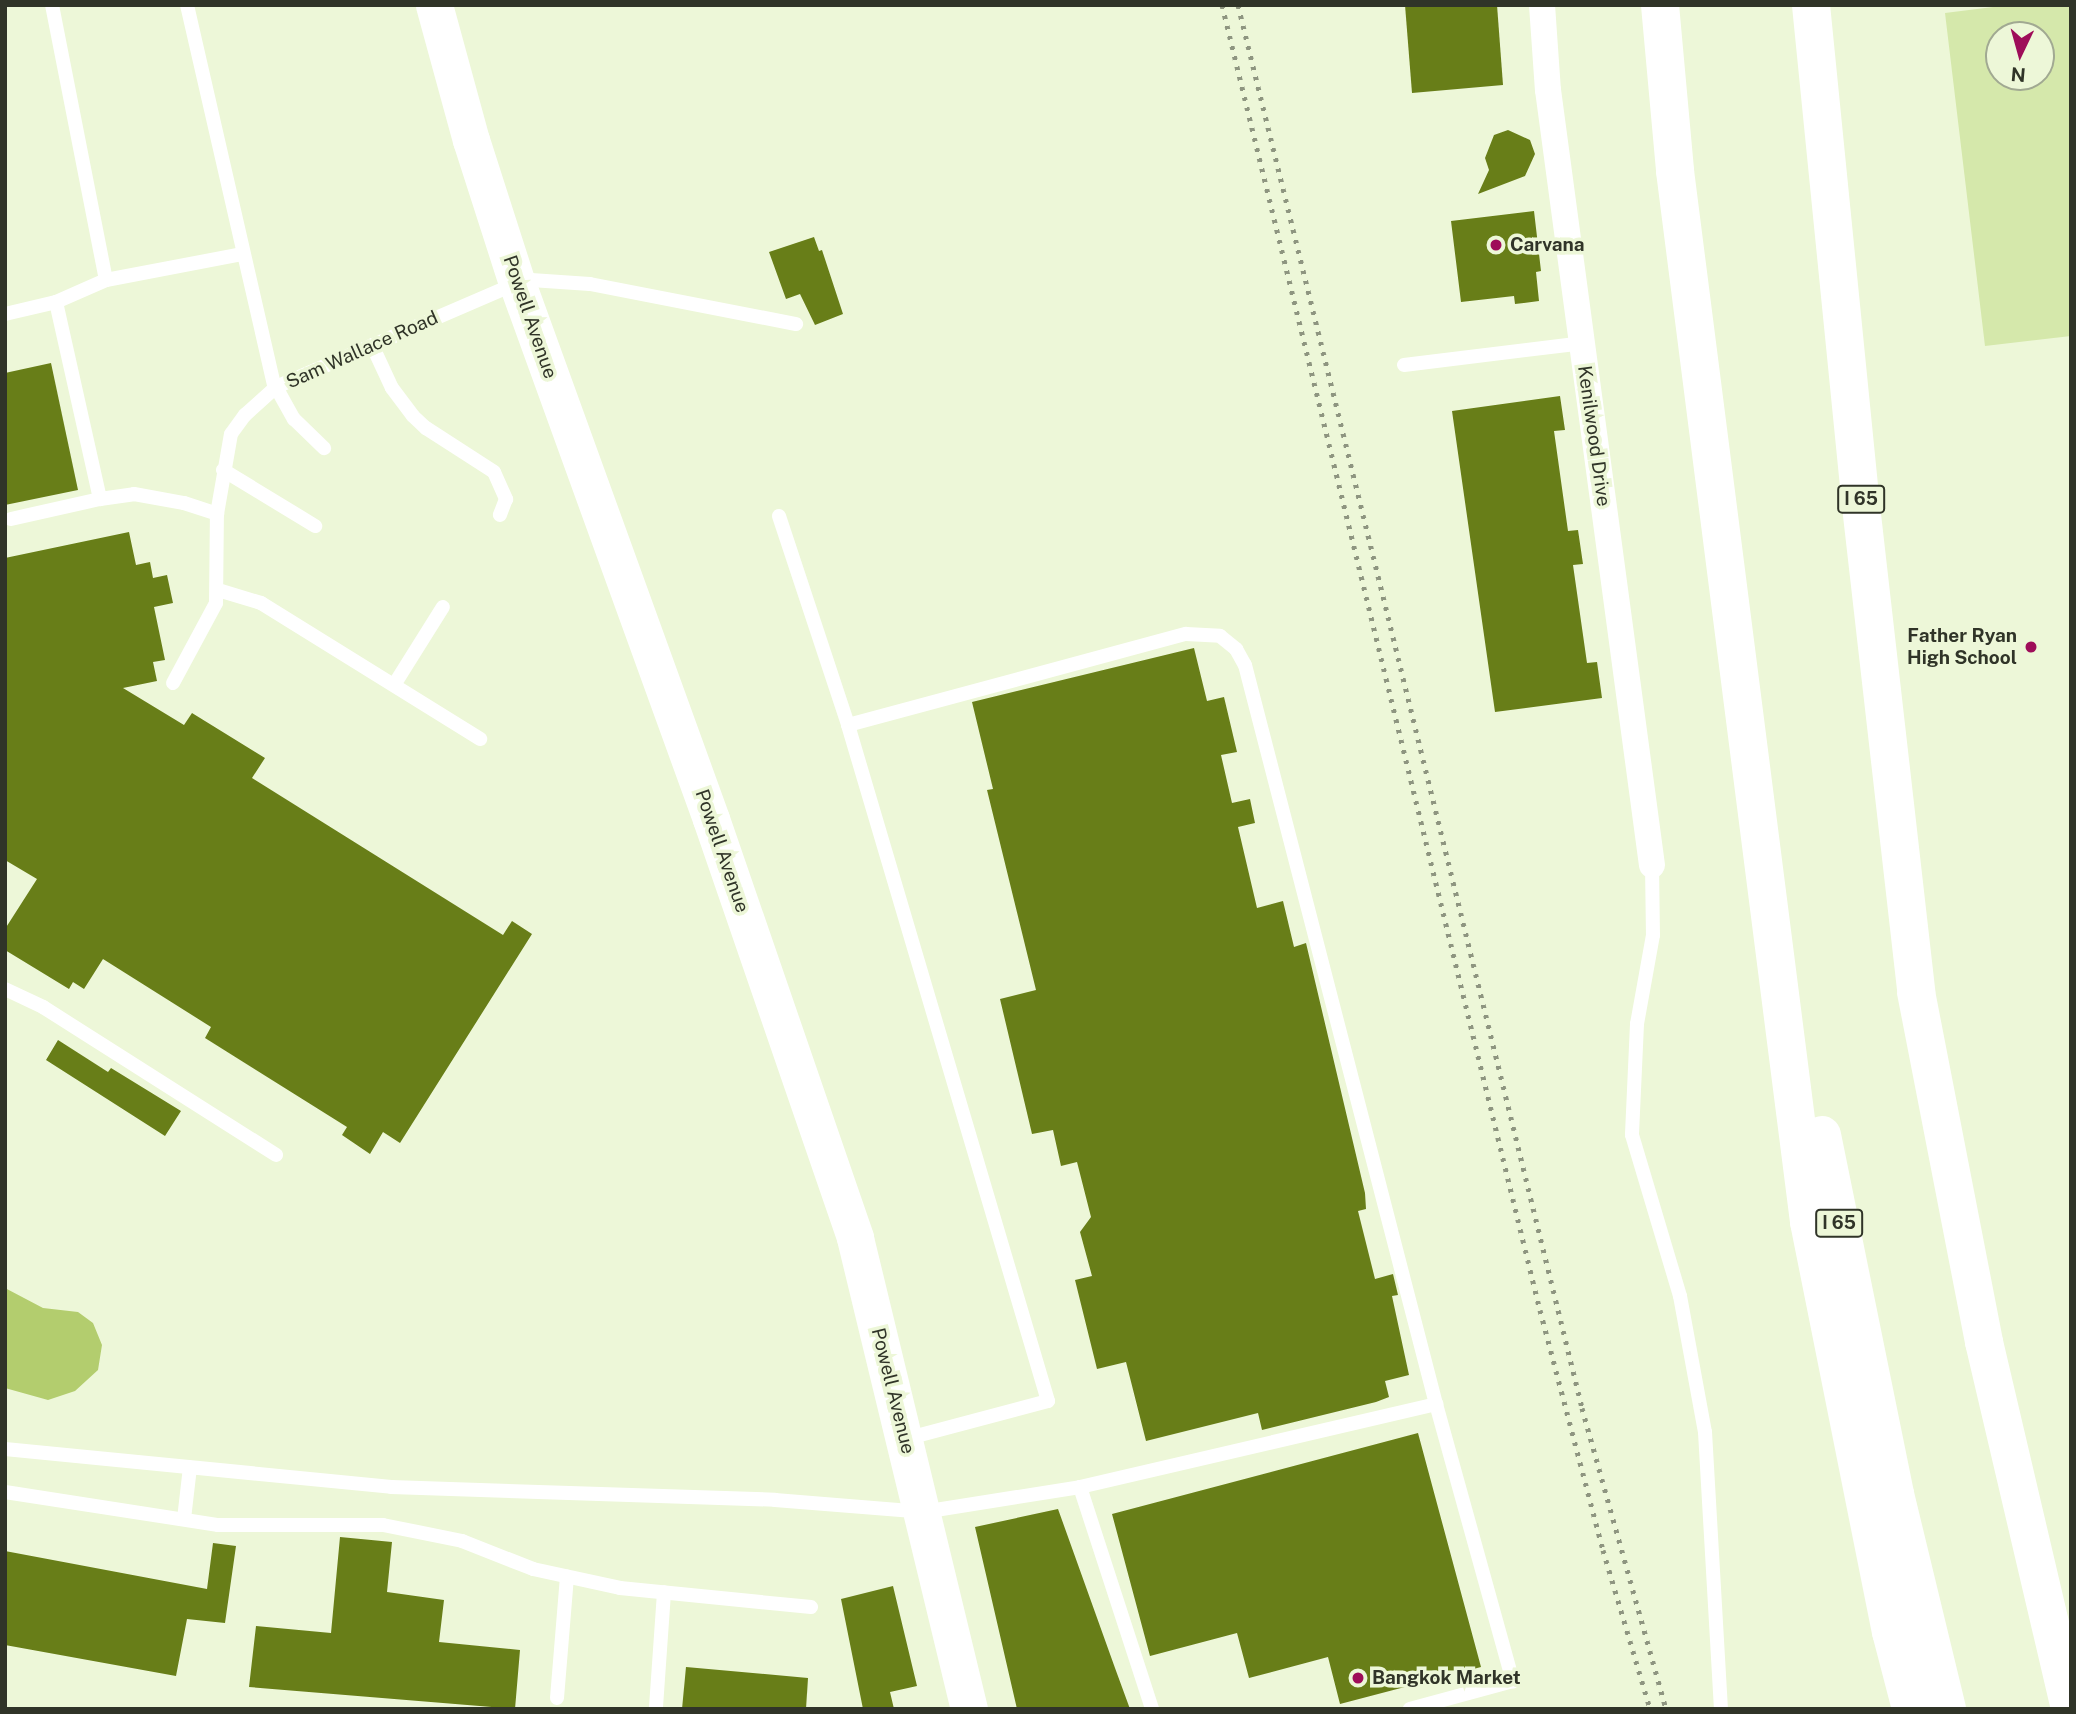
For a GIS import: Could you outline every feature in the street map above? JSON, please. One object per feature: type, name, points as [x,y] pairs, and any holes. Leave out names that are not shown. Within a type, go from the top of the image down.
[{"type":"highway","name":"I 65","points":[[1660,5],[1675,172],[1749,733],[1827,1163],[1895,1494],[1947,1709]]},
{"type":"highway","name":"I 65","points":[[1811,5],[1861,506],[1916,992],[1984,1342],[2032,1557],[2070,1709]]},
{"type":"highway","points":[[1749,733],[1809,1222],[1891,1632],[1911,1709]]},
{"type":"main road","name":"Powell Avenue","points":[[434,5],[471,140],[517,283],[811,1103],[855,1238],[923,1512],[965,1702]]},
{"type":"street","name":"Kenilwood Drive","points":[[1542,5],[1548,90],[1652,865]]},
{"type":"lane","points":[[52,5],[106,280]]},
{"type":"lane","points":[[187,5],[242,254],[275,388],[294,419],[324,448]]},
{"type":"lane","points":[[5,314],[56,302],[106,280],[242,254]]},
{"type":"lane","name":"Sam Wallace Road","points":[[173,683],[213,613],[218,590],[217,514],[231,434],[244,415],[275,388],[517,283],[540,279],[590,284],[796,324]]},
{"type":"lane","points":[[56,302],[100,499]]},
{"type":"lane","points":[[1404,365],[1582,343]]},
{"type":"lane","points":[[372,345],[392,388],[413,416],[426,428],[494,472],[506,499],[500,514]]},
{"type":"lane","points":[[223,470],[315,526]]},
{"type":"lane","points":[[11,519],[134,494],[184,503],[217,514]]},
{"type":"lane","points":[[779,516],[848,725],[1048,1401],[905,1439]]},
{"type":"lane","points":[[218,590],[261,603],[480,740]]},
{"type":"lane","points":[[394,685],[443,607]]},
{"type":"lane","points":[[848,725],[1186,635],[1213,634],[1236,649],[1245,665],[1268,743],[1436,1404],[1513,1681],[1410,1709]]},
{"type":"lane","points":[[1652,865],[1653,935],[1637,1024],[1632,1135],[1680,1296],[1705,1432],[1721,1709]]},
{"type":"lane","points":[[5,989],[43,1007],[276,1155]]},
{"type":"lane","points":[[5,1449],[391,1487],[775,1500],[923,1512],[1080,1488],[1436,1404]]},
{"type":"lane","points":[[184,1519],[190,1468]]},
{"type":"lane","points":[[1080,1488],[1152,1709]]},
{"type":"lane","points":[[5,1492],[218,1525],[383,1525],[462,1541],[533,1569],[620,1588],[811,1607]]},
{"type":"lane","points":[[557,1698],[567,1576]]},
{"type":"lane","points":[[656,1707],[664,1592]]},
{"type":"shaded area","points":[[2009,5],[2071,5],[2071,336],[1985,346],[1945,13]]},
{"type":"shaded area","points":[[5,1288],[43,1308],[78,1312],[93,1323],[102,1345],[98,1370],[75,1391],[48,1400],[5,1388]]},
{"type":"building","points":[[1405,5],[1497,5],[1503,85],[1412,93]]},
{"type":"building","points":[[1508,130],[1530,140],[1535,154],[1525,176],[1478,194],[1489,170],[1485,158],[1494,135]]},
{"type":"building","points":[[1534,211],[1541,271],[1536,272],[1539,301],[1515,304],[1514,296],[1461,302],[1451,221]]},
{"type":"building","points":[[814,237],[819,251],[822,250],[843,314],[815,325],[800,294],[786,299],[769,252]]},
{"type":"building","points":[[51,363],[78,490],[5,505],[5,373]]},
{"type":"building","points":[[1560,396],[1565,430],[1554,431],[1568,531],[1578,530],[1583,564],[1573,565],[1587,663],[1597,662],[1602,698],[1495,712],[1452,411]]},
{"type":"building","points":[[129,532],[136,565],[150,562],[153,578],[167,575],[173,603],[154,607],[165,660],[153,662],[157,681],[123,688],[184,725],[192,713],[265,758],[252,778],[503,935],[512,921],[532,934],[400,1143],[383,1132],[370,1154],[342,1135],[347,1127],[205,1038],[211,1027],[103,959],[84,989],[73,982],[69,989],[5,950],[5,929],[37,879],[5,860],[5,558]]},
{"type":"building","points":[[1194,648],[1207,701],[1224,697],[1237,752],[1221,755],[1232,803],[1250,799],[1255,823],[1238,827],[1257,908],[1283,901],[1294,947],[1306,943],[1365,1193],[1366,1209],[1358,1211],[1375,1279],[1393,1274],[1398,1295],[1392,1296],[1409,1375],[1385,1381],[1389,1397],[1376,1402],[1262,1430],[1258,1413],[1146,1441],[1126,1362],[1097,1369],[1075,1280],[1092,1276],[1080,1232],[1091,1217],[1077,1162],[1061,1166],[1053,1130],[1032,1134],[1000,999],[1036,990],[987,790],[993,789],[972,702]]},
{"type":"building","points":[[58,1040],[108,1072],[111,1068],[181,1111],[165,1136],[46,1060]]},
{"type":"building","points":[[1418,1433],[1481,1667],[1340,1704],[1328,1657],[1249,1678],[1237,1633],[1150,1656],[1112,1514]]},
{"type":"building","points":[[1058,1509],[1130,1709],[1017,1709],[975,1527]]},
{"type":"building","points":[[340,1537],[392,1542],[387,1592],[444,1600],[439,1642],[520,1650],[515,1709],[249,1687],[256,1626],[331,1633]]},
{"type":"building","points":[[213,1543],[236,1546],[225,1623],[187,1619],[176,1676],[5,1645],[5,1551],[207,1589]]},
{"type":"building","points":[[893,1586],[917,1686],[890,1692],[894,1709],[863,1709],[841,1599]]},
{"type":"building","points":[[686,1667],[808,1678],[806,1709],[682,1709]]},
{"type":"railway","points":[[1222,5],[1540,1310],[1603,1550],[1650,1709]]},
{"type":"railway","points":[[1238,5],[1582,1408],[1666,1709]]},
{"type":"place","name":"Carvana","points":[[1496,245]]},
{"type":"place","name":"Father Ryan High School","points":[[2031,647]]},
{"type":"place","name":"Bangkok Market","points":[[1358,1678]]}]
